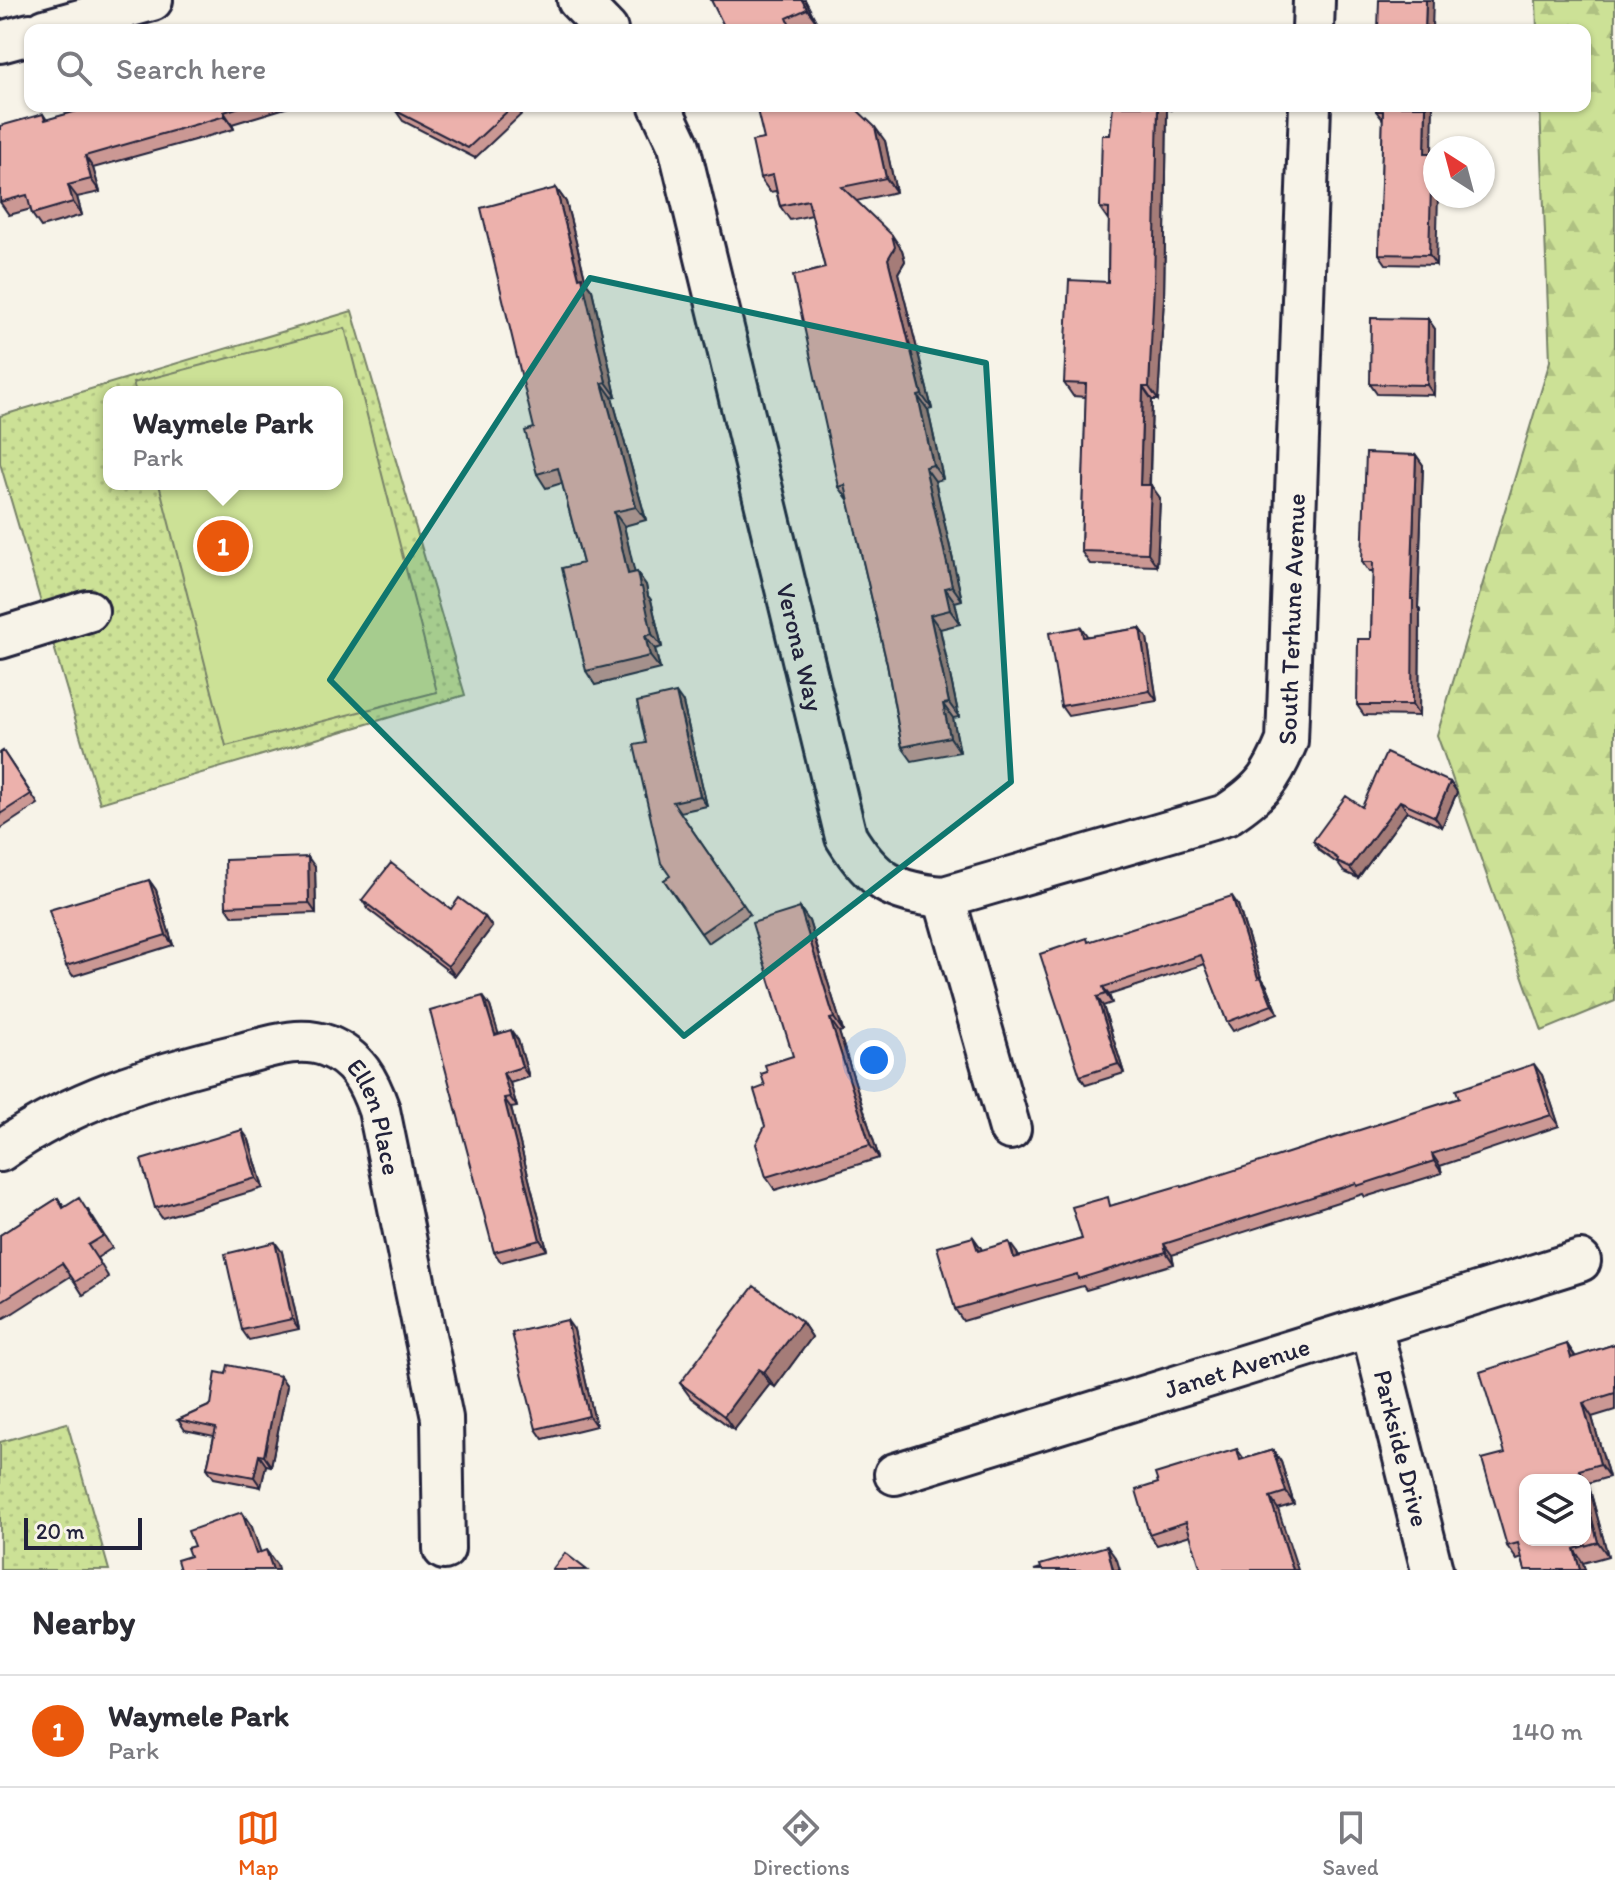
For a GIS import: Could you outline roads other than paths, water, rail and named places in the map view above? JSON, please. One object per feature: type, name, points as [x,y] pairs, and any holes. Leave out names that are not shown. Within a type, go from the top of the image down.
[{"type":"street","points":[[66,24],[152,0]]},
{"type":"street","points":[[578,0],[601,24]]},
{"type":"street","points":[[1313,24],[1314,0]]},
{"type":"street","points":[[0,42],[24,36]]},
{"type":"street","name":"Verona Way","points":[[663,112],[679,146],[846,837],[861,862],[885,882],[913,895],[944,897]]},
{"type":"street","name":"South Terhune Avenue","points":[[944,897],[1226,815],[1253,797],[1274,772],[1287,741],[1310,112]]},
{"type":"street","points":[[0,638],[88,611]]},
{"type":"street","points":[[944,897],[1010,1129]]},
{"type":"street","name":"Ellen Place","points":[[0,1151],[26,1132],[97,1096],[163,1072],[295,1041],[326,1045],[351,1060],[370,1083],[379,1110],[442,1418],[444,1549]]},
{"type":"street","name":"Janet Avenue","points":[[895,1474],[1580,1261]]},
{"type":"street","name":"Parkside Drive","points":[[1371,1326],[1432,1570]]},
{"type":"place","name":"Waymele Park","points":[[223,546]]}]
